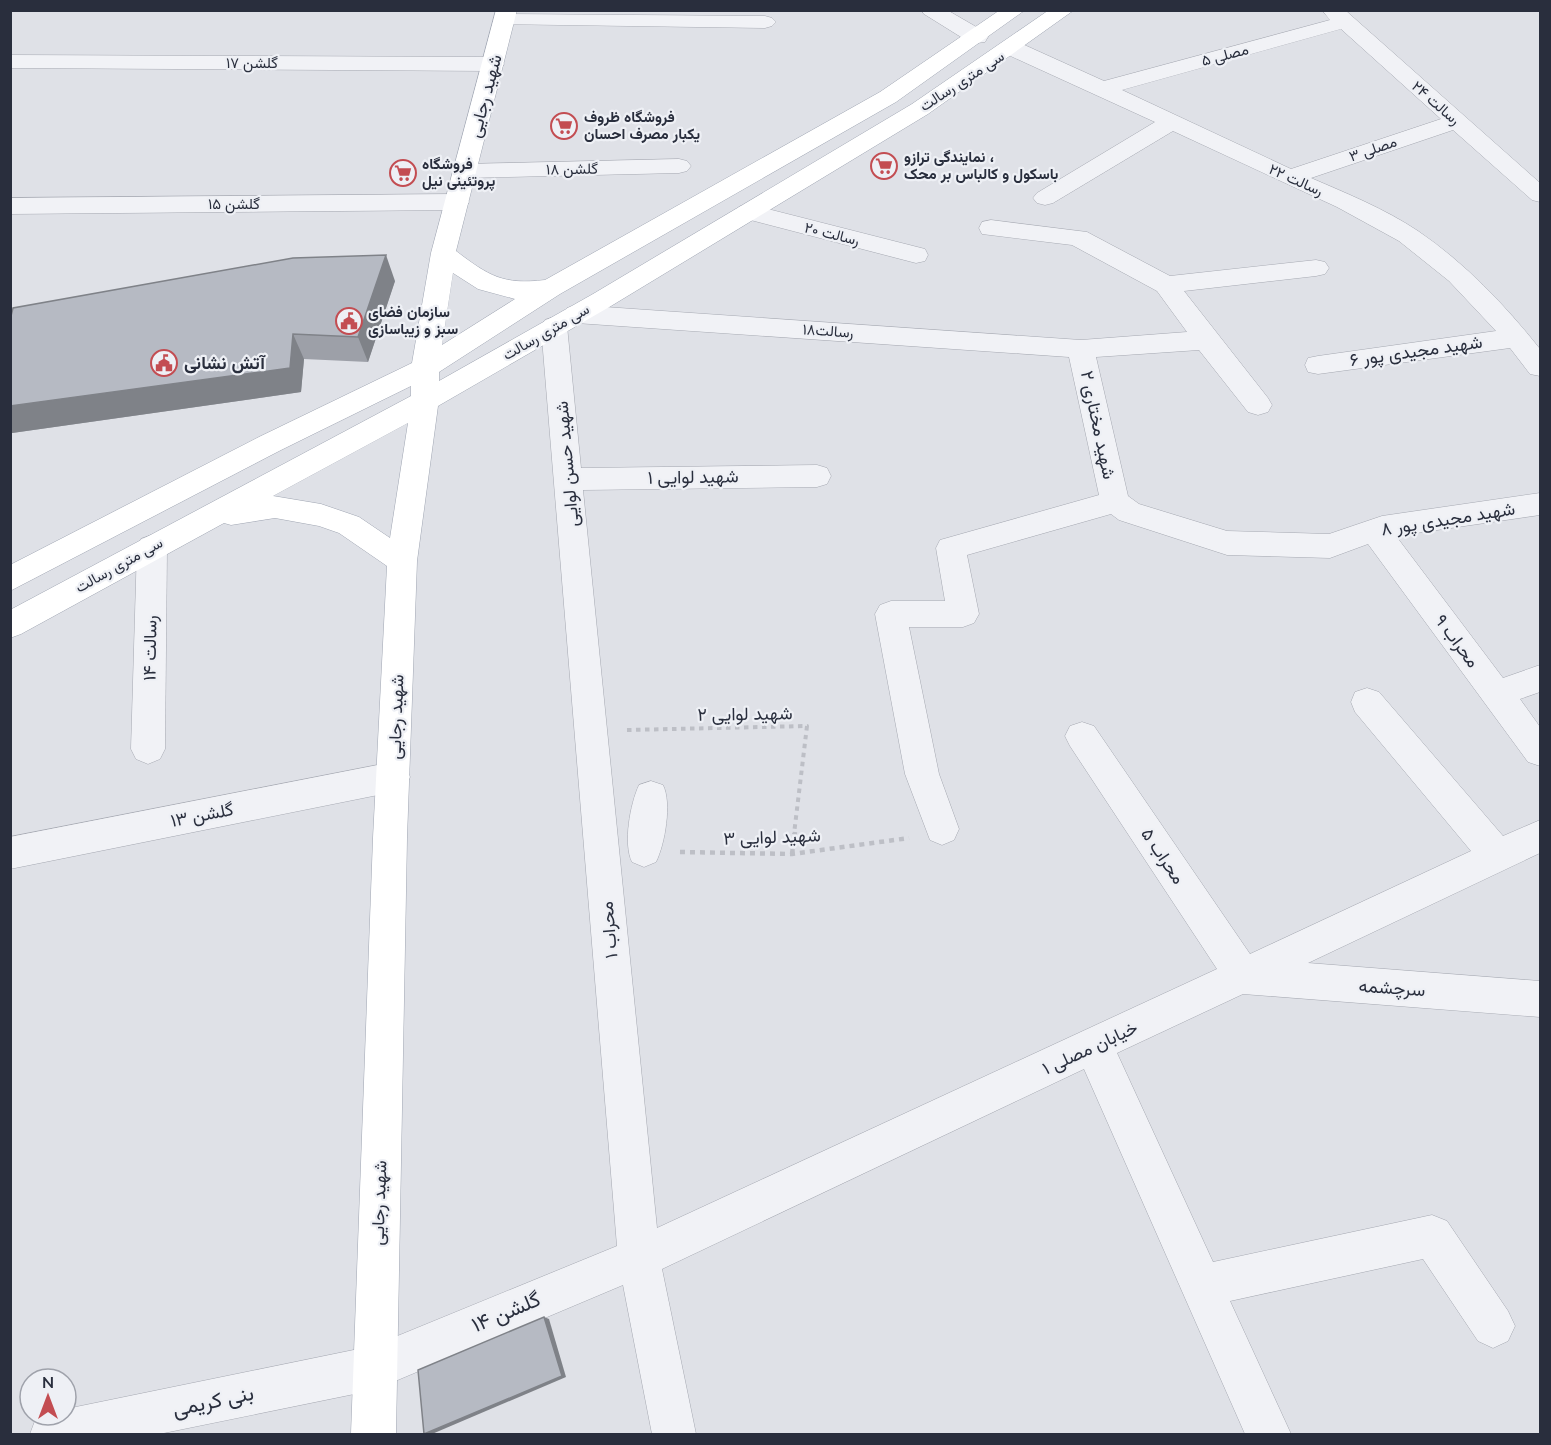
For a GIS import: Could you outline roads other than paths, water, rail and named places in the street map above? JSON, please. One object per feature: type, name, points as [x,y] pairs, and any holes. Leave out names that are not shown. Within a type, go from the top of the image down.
[{"type":"main road","name":"سی متری رسالت","points":[[10,624],[205,518],[425,385],[551,288],[888,97],[1015,10]]},
{"type":"main road","name":"سی متری رسالت","points":[[10,579],[271,443],[425,385],[565,320],[920,110],[1064,10]]},
{"type":"main road","name":"شهید رجایی","points":[[373,1434],[393,777],[402,561],[443,254],[506,15]]},
{"type":"main road","points":[[789,155],[816,172]]},
{"type":"main road","points":[[443,254],[491,285],[517,291],[551,288]]},
{"type":"main road","points":[[205,518],[275,507],[321,515],[349,525],[402,561]]},
{"type":"street","points":[[931,10],[978,37]]},
{"type":"street","points":[[506,15],[765,22]]},
{"type":"street","name":"۵ مصلی","points":[[1104,88],[1339,16]]},
{"type":"street","name":"۲۴ رسالت","points":[[1339,16],[1540,195]]},
{"type":"street","name":"۲۲ رسالت","points":[[1012,48],[1104,88],[1371,214],[1425,248],[1458,275],[1540,367]]},
{"type":"street","name":"گلشن ۱۷","points":[[10,62],[493,64]]},
{"type":"street","points":[[1045,198],[1173,121]]},
{"type":"street","name":"۳ مصلی","points":[[1290,177],[1456,121]]},
{"type":"street","name":"۱۸ گلشن","points":[[465,171],[679,166]]},
{"type":"street","points":[[1516,173],[1540,172]]},
{"type":"street","name":"گلشن ۱۵","points":[[10,206],[457,202]]},
{"type":"street","name":"۲۰ رسالت","points":[[748,212],[916,255]]},
{"type":"street","points":[[991,228],[1078,238],[1166,285],[1258,405]]},
{"type":"street","points":[[1166,285],[1316,268]]},
{"type":"street","name":"رسالت۱۸","points":[[565,320],[1081,349],[1206,340]]},
{"type":"street","name":"شهید حسن لوایی","points":[[565,320],[568,479],[579,602]]},
{"type":"street","name":"۶ شهید مجیدی پور","points":[[1318,365],[1515,338]]},
{"type":"street","name":"۲ شهید مختاری","points":[[1081,349],[1115,502]]},
{"type":"street","name":"۱ شهید لوایی","points":[[568,479],[817,476]]},
{"type":"street","points":[[942,829],[922,774],[891,614],[963,614],[951,548],[1115,502]]},
{"type":"street","name":"۸ شهید مجیدی پور","points":[[1115,502],[1129,513],[1227,543],[1330,546],[1374,530],[1540,504]]},
{"type":"street","name":"۹ محراب","points":[[1374,530],[1540,752]]},
{"type":"street","name":"۱۴ رسالت","points":[[148,748],[152,547]]},
{"type":"street","name":"۱ محراب","points":[[579,602],[639,1258],[674,1434]]},
{"type":"street","points":[[1497,694],[1540,678]]},
{"type":"street","points":[[1367,702],[1497,855]]},
{"type":"street","name":"۵ محراب","points":[[1082,735],[1243,976]]},
{"type":"street","name":"۱۳ گلشن","points":[[10,853],[393,777]]},
{"type":"street","points":[[644,851],[651,796]]},
{"type":"street","name":"خیابان مصلی ۱","points":[[639,1258],[1540,836]]},
{"type":"street","name":"سرچشمه","points":[[1243,976],[1540,999]]},
{"type":"street","points":[[1094,1046],[1268,1434]]},
{"type":"street","points":[[1202,1286],[1432,1236],[1493,1326]]},
{"type":"street","name":"گلشن ۱۴","points":[[374,1368],[542,1296],[639,1258]]},
{"type":"street","name":"بنی کریمی","points":[[52,1434],[374,1368]]},
{"type":"place","name":"فروشگاه ظروف یکبار مصرف احسان","points":[[564,126]]},
{"type":"place","name":"نمایندگی ترازو ، باسکول و کالباس بر محک","points":[[884,166]]},
{"type":"place","name":"فروشگاه پروتئینی نیل","points":[[403,173]]},
{"type":"place","name":"سازمان فضای سبز و زیباسازی","points":[[349,321]]},
{"type":"place","name":"آتش نشانی","points":[[164,363]]}]
